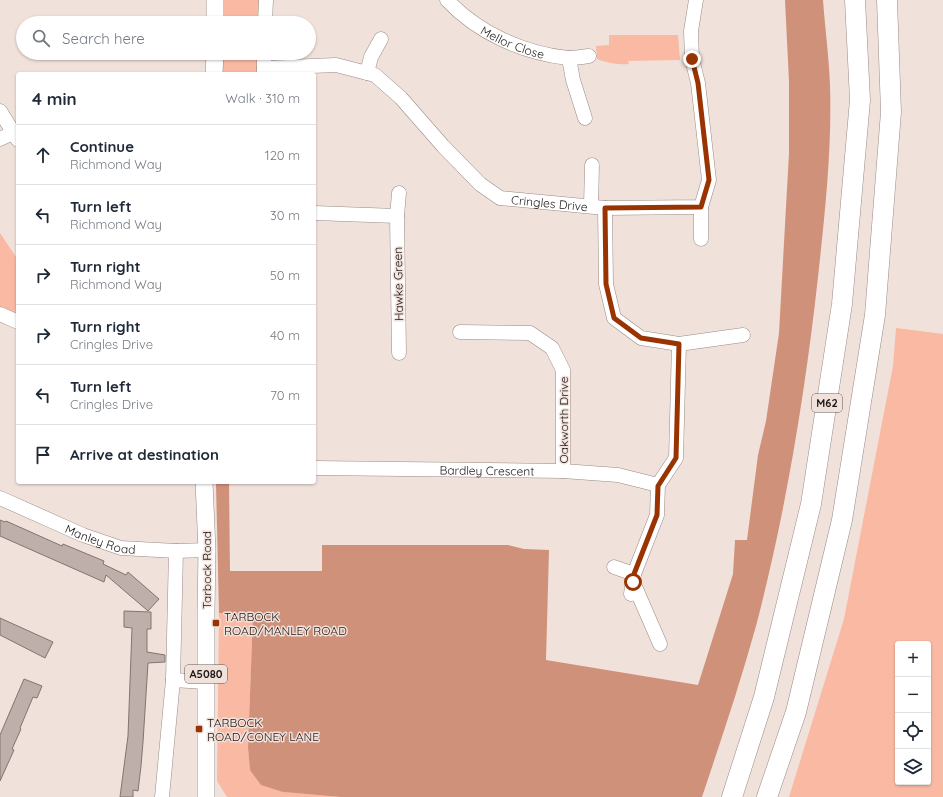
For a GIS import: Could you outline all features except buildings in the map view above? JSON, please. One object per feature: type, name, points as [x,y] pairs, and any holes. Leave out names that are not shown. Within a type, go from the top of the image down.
[{"type":"highway","name":"M62","points":[[732,797],[764,697],[811,504],[842,304],[860,100],[855,0]]},
{"type":"highway","name":"M62","points":[[767,797],[796,712],[842,520],[875,315],[891,112],[887,0]]},
{"type":"main road","points":[[215,0],[215,16]]},
{"type":"main road","points":[[214,72],[215,60]]},
{"type":"main road","name":"Tarbock Road","points":[[204,484],[207,550],[206,797]]},
{"type":"street","points":[[265,16],[266,0]]},
{"type":"street","name":"Mellor Close","points":[[447,0],[459,13],[492,35],[526,49],[568,58],[589,56]]},
{"type":"street","points":[[696,0],[691,31],[692,59],[698,83],[709,180],[701,207],[701,239]]},
{"type":"street","points":[[367,73],[371,57],[381,39]]},
{"type":"street","points":[[568,58],[585,118]]},
{"type":"street","points":[[264,60],[264,71]]},
{"type":"street","name":"Cringles Drive","points":[[264,71],[336,65],[375,75],[401,98],[443,146],[480,184],[500,198],[605,208],[701,207]]},
{"type":"street","points":[[0,111],[16,136],[0,139]]},
{"type":"street","points":[[591,206],[592,165]]},
{"type":"street","name":"Hawke Green","points":[[399,193],[397,216],[399,353]]},
{"type":"street","points":[[605,208],[606,284],[614,318],[641,338],[679,344],[743,335]]},
{"type":"street","points":[[316,213],[397,216]]},
{"type":"street","points":[[0,314],[16,321]]},
{"type":"street","name":"Oakworth Drive","points":[[460,332],[530,333],[552,348],[563,370],[563,471]]},
{"type":"street","points":[[632,583],[657,515],[658,486],[676,458],[679,344]]},
{"type":"street","name":"Bardley Crescent","points":[[316,468],[563,471],[618,475],[658,486]]},
{"type":"street","name":"Manley Road","points":[[0,498],[82,536],[121,548],[176,551],[207,550]]},
{"type":"street","points":[[162,797],[173,680],[176,551]]},
{"type":"street","points":[[614,566],[632,583],[660,644]]},
{"type":"street","points":[[173,680],[206,682]]},
{"type":"shaded area","points":[[216,0],[264,0],[264,16],[216,16]]},
{"type":"shaded area","points":[[785,0],[823,0],[829,74],[829,157],[813,321],[801,409],[777,539],[767,583],[750,648],[702,797],[341,797],[283,792],[261,785],[250,770],[248,748],[253,613],[219,613],[216,484],[229,484],[230,571],[322,571],[322,545],[508,545],[524,549],[549,550],[546,660],[698,685],[733,574],[735,540],[747,540],[758,455],[766,421],[779,333],[789,153],[789,82]]},
{"type":"shaded area","points":[[609,35],[678,35],[680,60],[628,61],[629,64],[621,64],[609,63],[597,59],[596,46],[609,45]]},
{"type":"shaded area","points":[[216,60],[263,60],[262,72],[216,72]]},
{"type":"shaded area","points":[[0,233],[16,257],[16,320],[0,314]]},
{"type":"shaded area","points":[[896,328],[943,334],[943,797],[789,797],[844,619],[893,366]]},
{"type":"shaded area","points":[[219,613],[253,613],[248,748],[250,770],[283,792],[341,797],[227,797],[217,781]]},
{"type":"place","name":"TARBOCK ROAD/MANLEY ROAD","points":[[216,623]]},
{"type":"place","name":"TARBOCK ROAD/CONEY LANE","points":[[199,729]]},
{"type":"route","points":[[633,582],[634,574],[657,515],[658,486],[676,458],[679,344],[641,338],[614,318],[606,284],[605,208],[701,207],[709,180],[698,83],[692,59]]}]
